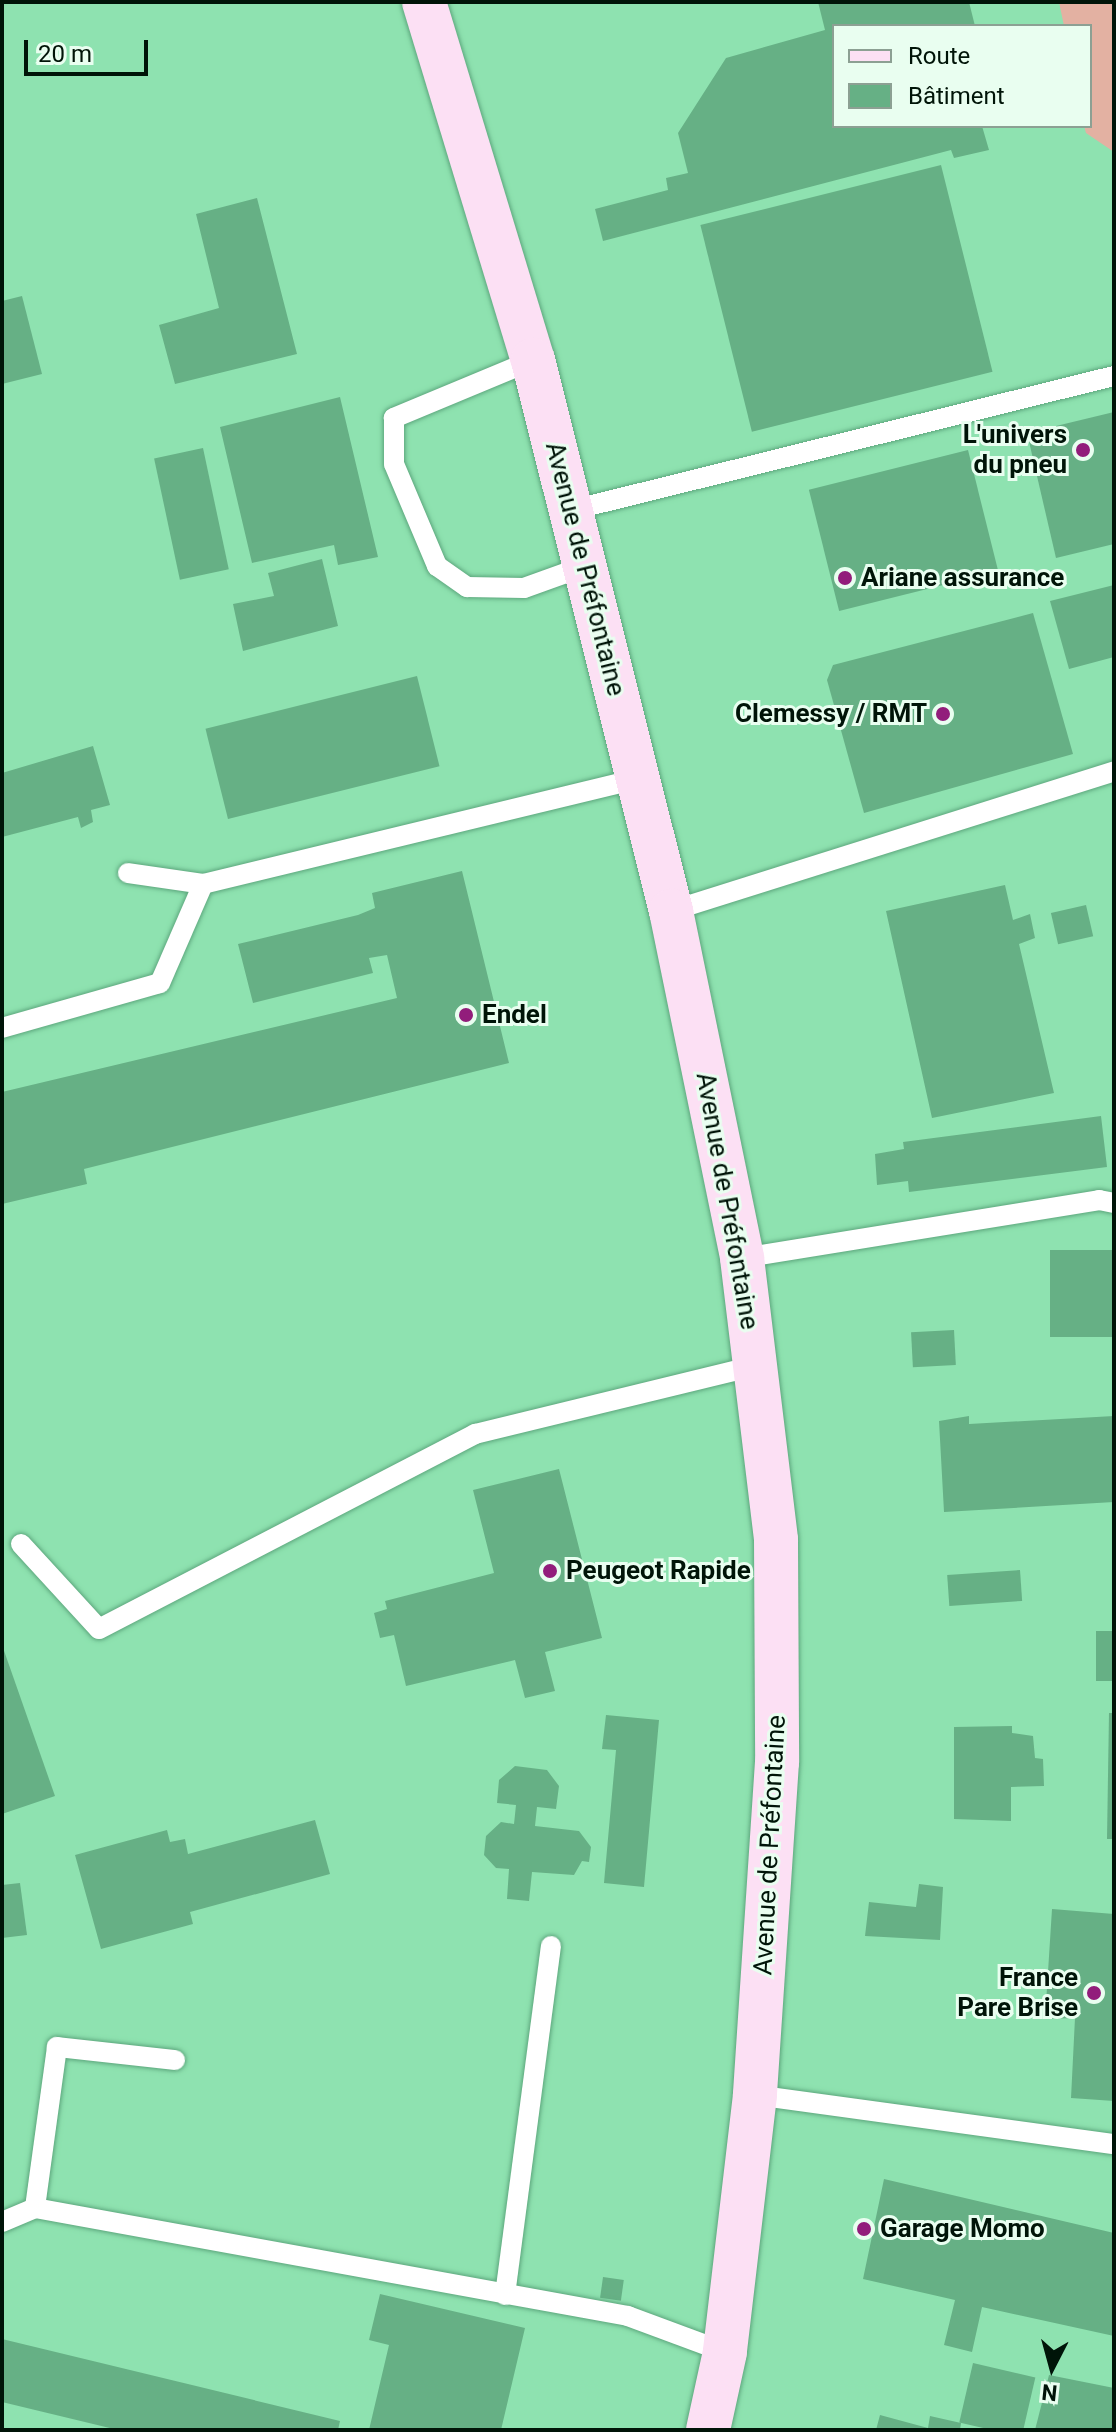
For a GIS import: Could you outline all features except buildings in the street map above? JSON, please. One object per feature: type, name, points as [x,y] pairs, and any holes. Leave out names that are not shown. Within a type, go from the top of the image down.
[{"type":"main road","name":"Avenue de Préfontaine","points":[[424,2],[533,360],[671,911],[742,1258],[776,1540],[777,1762],[755,2095],[725,2352],[708,2430]]},
{"type":"lane","points":[[533,360],[394,418],[394,464],[437,566],[467,587],[524,588],[585,566]]},
{"type":"lane","points":[[572,510],[1114,376]]},
{"type":"lane","points":[[671,911],[1114,771]]},
{"type":"lane","points":[[128,873],[203,884],[638,779]]},
{"type":"lane","points":[[2,1028],[160,983],[203,884]]},
{"type":"lane","points":[[742,1258],[1099,1200],[1114,1203]]},
{"type":"lane","points":[[21,1544],[99,1629],[475,1434],[755,1366]]},
{"type":"lane","points":[[505,2295],[551,1946]]},
{"type":"lane","points":[[35,2208],[57,2047],[175,2060]]},
{"type":"lane","points":[[755,2095],[1114,2144]]},
{"type":"lane","points":[[2,2222],[35,2208],[628,2316],[725,2352]]},
{"type":"shaded area","points":[[2,2],[1114,2],[1114,2430],[2,2430]]},
{"type":"shaded area","points":[[1059,2],[1114,2],[1114,152],[1086,133],[1085,128],[1092,128],[1092,24],[1064,24]]},
{"type":"place","name":"L'univers du pneu","points":[[1083,450]]},
{"type":"place","name":"Ariane assurance","points":[[845,578]]},
{"type":"place","name":"Clemessy / RMT","points":[[943,714]]},
{"type":"place","name":"Endel","points":[[466,1015]]},
{"type":"place","name":"Peugeot Rapide","points":[[550,1571]]},
{"type":"place","name":"France Pare Brise","points":[[1094,1993]]},
{"type":"place","name":"Garage Momo","points":[[864,2229]]}]
